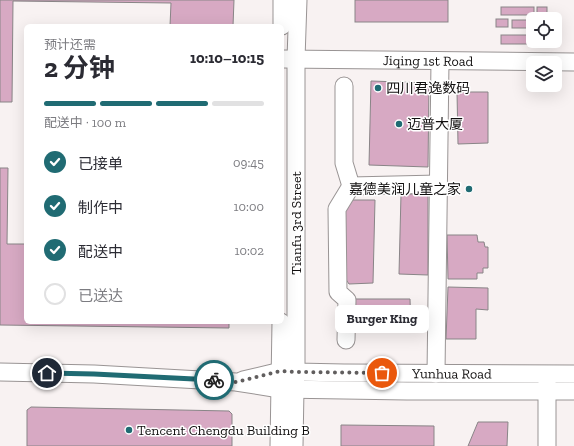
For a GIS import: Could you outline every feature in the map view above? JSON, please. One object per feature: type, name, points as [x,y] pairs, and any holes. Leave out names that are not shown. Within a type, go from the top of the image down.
[{"type":"street","points":[[282,0],[282,24]]},
{"type":"street","name":"Tianfu 3rd Street","points":[[279,446],[288,371],[289,59],[298,0]]},
{"type":"street","name":"Jiqing 1st Road","points":[[289,59],[574,62]]},
{"type":"street","points":[[436,374],[440,61]]},
{"type":"street","points":[[344,86],[344,163],[351,186],[337,209],[338,292],[347,300],[346,340]]},
{"type":"street","points":[[351,186],[438,184]]},
{"type":"street","name":"Tianfu 3rd Street","points":[[281,324],[288,371]]},
{"type":"street","name":"Yunhua Road","points":[[236,382],[288,371],[436,374],[574,374]]},
{"type":"street","name":"Yunhua Road","points":[[0,372],[94,374],[236,382],[287,389],[574,391]]},
{"type":"street","points":[[547,374],[547,446]]},
{"type":"street","name":"Tianfu 3rd Street","points":[[287,389],[294,446]]},
{"type":"building","points":[[0,0],[234,0],[233,24],[170,24],[171,3],[13,1],[12,102],[0,102]]},
{"type":"building","points":[[355,0],[448,0],[448,22],[355,22]]},
{"type":"building","points":[[501,7],[534,7],[534,12],[526,12],[526,15],[501,15]]},
{"type":"building","points":[[537,7],[547,7],[547,12],[537,12]]},
{"type":"building","points":[[496,19],[508,19],[508,27],[496,27]]},
{"type":"building","points":[[512,20],[526,20],[526,28],[512,28]]},
{"type":"building","points":[[501,35],[526,35],[526,44],[501,44]]},
{"type":"building","name":"迈普大厦","points":[[371,81],[429,83],[428,167],[369,165]]},
{"type":"building","points":[[457,92],[488,92],[488,143],[458,144]]},
{"type":"building","points":[[0,168],[8,168],[7,244],[24,244],[24,324],[229,324],[229,328],[0,325]]},
{"type":"building","points":[[401,194],[428,194],[428,275],[399,274]]},
{"type":"building","points":[[350,200],[375,200],[373,283],[349,284],[345,278],[345,206]]},
{"type":"building","points":[[447,235],[477,235],[478,242],[484,242],[485,247],[488,247],[488,268],[483,268],[483,273],[477,273],[477,279],[448,279]]},
{"type":"building","points":[[448,287],[488,288],[488,310],[476,309],[476,339],[446,339]]},
{"type":"building","points":[[350,299],[410,299],[411,330],[350,329]]},
{"type":"building","name":"Tencent Chengdu Building B","points":[[31,407],[229,411],[232,414],[232,446],[27,446],[27,410]]},
{"type":"building","points":[[478,422],[508,422],[507,446],[468,446]]},
{"type":"building","points":[[341,425],[434,426],[434,446],[341,446]]},
{"type":"way so far","points":[[214,380],[236,382],[281,371],[382,373]]},
{"type":"place","name":"四川君逸数码","points":[[378,88]]},
{"type":"place","name":"迈普大厦","points":[[399,124]]},
{"type":"place","name":"嘉德美润儿童之家","points":[[469,189]]},
{"type":"place","name":"Burger King","points":[[382,373]]},
{"type":"place","name":"Tencent Chengdu Building B","points":[[129,430]]},
{"type":"route","points":[[47,373],[214,380]]}]
